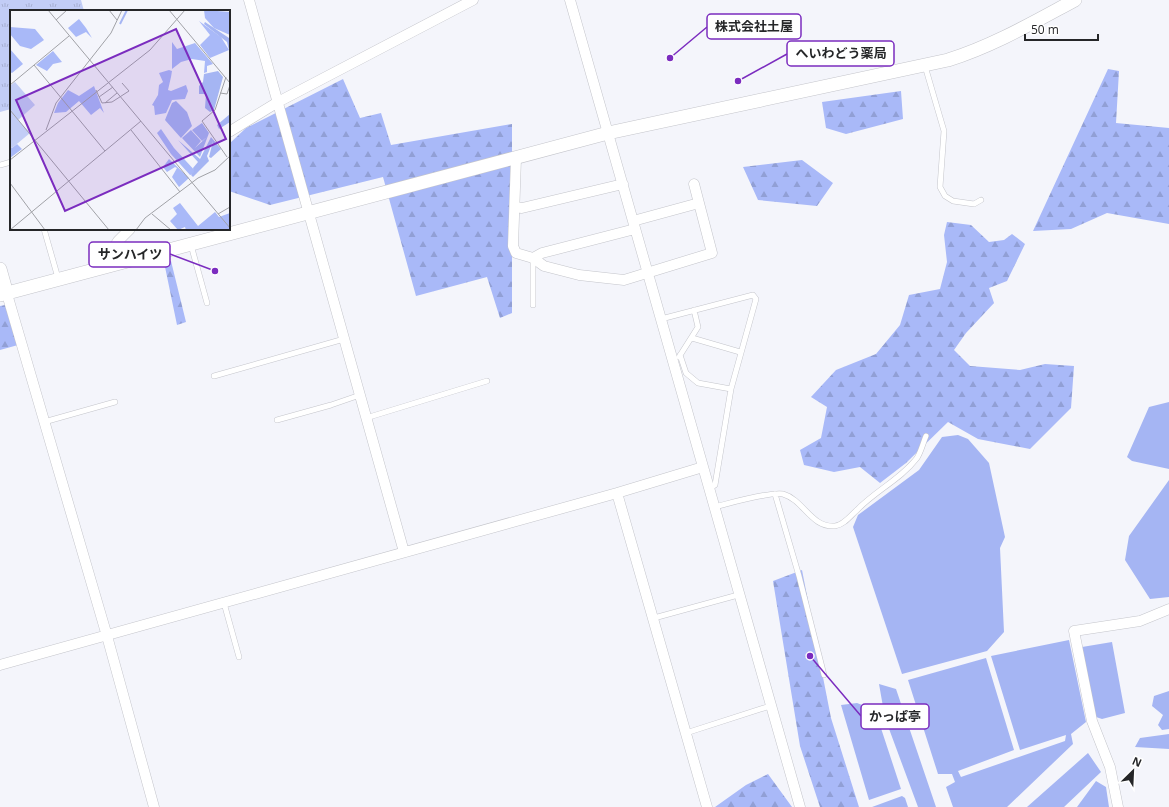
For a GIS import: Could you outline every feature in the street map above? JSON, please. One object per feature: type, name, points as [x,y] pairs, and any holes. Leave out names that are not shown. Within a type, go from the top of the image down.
[{"type":"street","points":[[249,0],[404,552]]},
{"type":"street","points":[[230,131],[278,102],[473,0]]},
{"type":"street","points":[[570,0],[738,595],[800,807]]},
{"type":"street","points":[[3,294],[59,281],[190,244],[608,133],[925,66],[971,53],[998,42],[1075,0]]},
{"type":"street","points":[[516,158],[513,246],[516,253],[533,258],[544,266],[579,275],[624,280],[712,253],[694,184]]},
{"type":"street","points":[[515,207],[522,208],[623,184]]},
{"type":"street","points":[[533,258],[542,253],[634,225],[699,203]]},
{"type":"street","points":[[100,269],[118,241],[129,230]]},
{"type":"street","points":[[0,269],[3,294],[44,422],[107,636],[154,807]]},
{"type":"street","points":[[0,666],[703,467]]},
{"type":"street","points":[[617,492],[707,807]]},
{"type":"street","points":[[1118,807],[1110,767],[1092,721],[1074,631],[1140,621],[1169,609]]},
{"type":"lane","points":[[925,66],[944,131],[940,187],[945,196],[953,201],[974,204],[981,200]]},
{"type":"lane","points":[[0,165],[10,162]]},
{"type":"lane","points":[[44,230],[59,281]]},
{"type":"lane","points":[[190,244],[207,303]]},
{"type":"lane","points":[[532,305],[533,258]]},
{"type":"lane","points":[[661,319],[753,295],[756,299],[740,352],[731,389],[716,485],[709,489]]},
{"type":"lane","points":[[674,364],[698,327],[694,310]]},
{"type":"lane","points":[[692,338],[740,352]]},
{"type":"lane","points":[[214,376],[344,339]]},
{"type":"lane","points":[[680,356],[686,373],[698,383],[731,389]]},
{"type":"lane","points":[[366,418],[487,382]]},
{"type":"lane","points":[[277,420],[331,405],[360,395]]},
{"type":"lane","points":[[44,422],[115,402]]},
{"type":"lane","points":[[714,507],[781,493],[792,498],[816,522],[824,525],[836,526],[844,522],[868,498],[906,470],[918,457],[926,436]]},
{"type":"lane","points":[[775,494],[799,576],[824,675]]},
{"type":"lane","points":[[654,618],[738,595]]},
{"type":"lane","points":[[224,603],[239,657]]},
{"type":"lane","points":[[686,733],[770,706]]},
{"type":"green space","points":[[0,0],[81,0],[84,10],[10,10],[10,109],[0,112]]},
{"type":"green space","points":[[1108,69],[1119,71],[1116,123],[1169,128],[1169,224],[1107,213],[1071,229],[1033,231]]},
{"type":"green space","points":[[343,79],[360,118],[381,113],[391,145],[512,124],[512,313],[500,318],[487,277],[416,296],[383,177],[270,205],[230,191],[230,143],[246,128]]},
{"type":"green space","points":[[901,91],[903,119],[846,134],[826,128],[822,102]]},
{"type":"green space","points":[[802,160],[833,183],[817,206],[758,200],[743,167]]},
{"type":"green space","points":[[947,222],[971,225],[989,242],[1004,240],[1012,234],[1025,244],[1007,281],[989,288],[994,303],[966,333],[954,350],[970,366],[1020,370],[1045,364],[1074,366],[1071,408],[1030,449],[978,439],[948,422],[906,463],[880,483],[860,467],[834,472],[804,465],[800,450],[821,438],[827,407],[811,397],[836,370],[876,354],[900,325],[909,295],[940,289],[947,262],[944,235]]},
{"type":"green space","points":[[171,261],[186,322],[177,325],[164,262]]},
{"type":"green space","points":[[5,305],[18,345],[0,350],[0,306]]},
{"type":"green space","points":[[802,570],[831,718],[859,807],[820,807],[800,746],[773,581]]},
{"type":"green space","points":[[768,774],[792,807],[715,807],[746,785]]},
{"type":"shaded area","points":[[1169,402],[1169,469],[1132,461],[1127,457],[1149,407]]},
{"type":"shaded area","points":[[958,435],[968,439],[989,463],[1005,537],[1000,548],[1004,632],[987,651],[902,674],[853,527],[858,515],[919,470],[942,437]]},
{"type":"shaded area","points":[[1169,480],[1169,597],[1150,599],[1125,560],[1129,536]]},
{"type":"shaded area","points":[[1069,640],[1086,722],[1071,734],[1073,744],[1007,807],[953,807],[946,787],[955,782],[952,774],[938,774],[908,680],[986,658],[1014,750],[958,771],[961,777],[1065,741],[1066,735],[1020,750],[991,656]]},
{"type":"shaded area","points":[[1112,642],[1125,713],[1102,719],[1096,717],[1082,647]]},
{"type":"shaded area","points":[[879,684],[896,689],[936,807],[918,807],[885,718]]},
{"type":"shaded area","points":[[1169,691],[1169,729],[1162,730],[1158,725],[1163,715],[1152,706],[1154,696]]},
{"type":"shaded area","points":[[857,703],[875,710],[901,789],[869,800],[841,705]]},
{"type":"shaded area","points":[[1169,734],[1169,749],[1135,747],[1140,738]]},
{"type":"shaded area","points":[[1088,753],[1101,772],[1064,807],[1027,807]]},
{"type":"shaded area","points":[[1096,781],[1106,787],[1109,807],[1077,807]]},
{"type":"shaded area","points":[[902,796],[905,798],[908,807],[872,807]]},
{"type":"place","name":"株式会社土屋","points":[[670,58]]},
{"type":"place","name":"へいわどう薬局","points":[[738,81]]},
{"type":"place","name":"サンハイツ","points":[[215,271]]},
{"type":"place","name":"かっぱ亭","points":[[810,656]]}]
